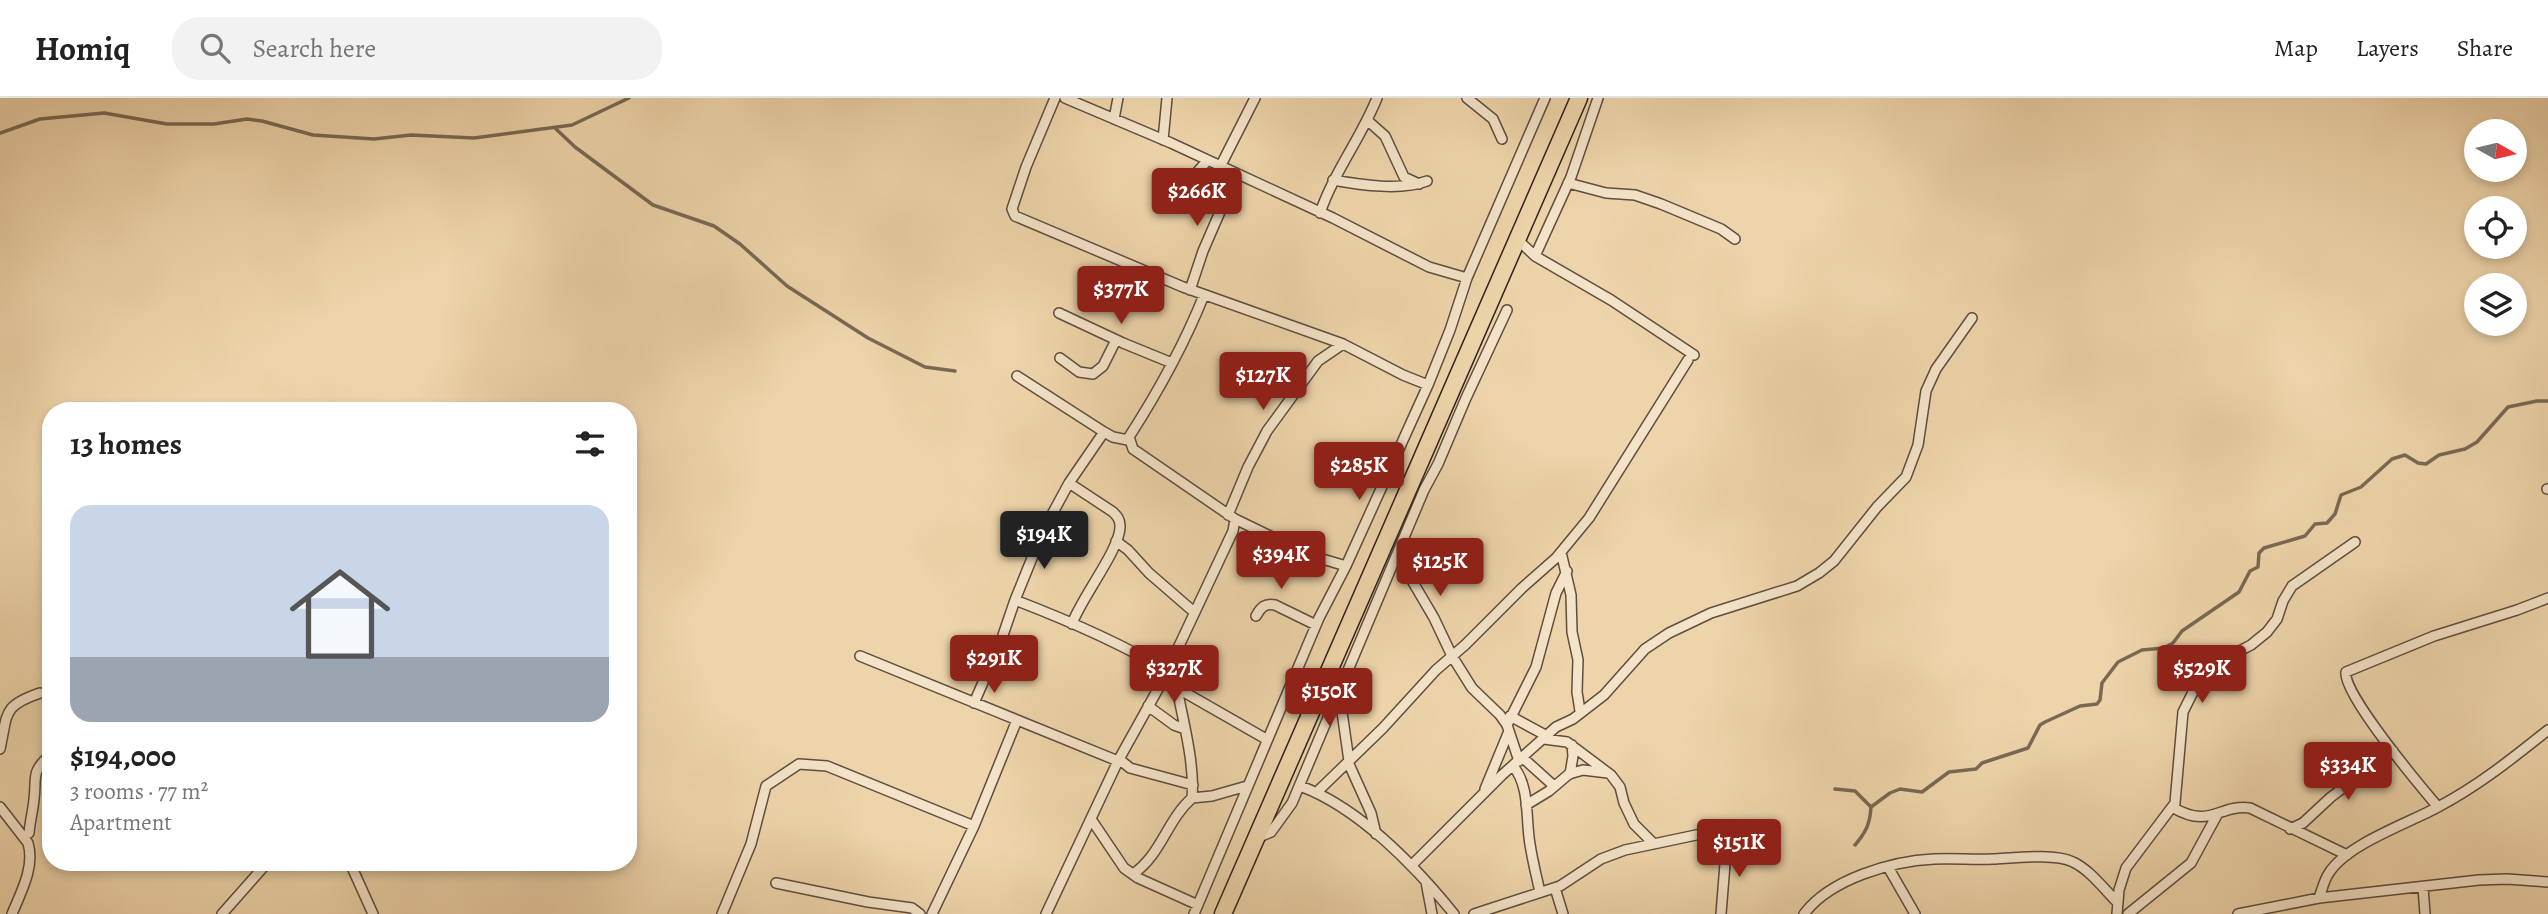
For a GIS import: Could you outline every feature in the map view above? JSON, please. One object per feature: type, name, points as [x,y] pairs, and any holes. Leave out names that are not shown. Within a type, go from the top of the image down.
[{"type":"highway","points":[[1223,914],[1579,98]]},
{"type":"street","points":[[1055,98],[1026,167],[1012,209],[1015,216],[1190,290],[1343,344],[1428,385]]},
{"type":"street","points":[[1065,98],[1320,212],[1429,267],[1467,278]]},
{"type":"street","points":[[1114,119],[1118,98]]},
{"type":"street","points":[[1163,140],[1167,98]]},
{"type":"street","points":[[1190,290],[1203,251],[1226,198],[1221,167],[1255,98]]},
{"type":"street","points":[[1320,212],[1333,180],[1351,153],[1377,98]]},
{"type":"street","points":[[1467,98],[1493,119],[1503,139]]},
{"type":"street","points":[[1091,819],[1124,868],[1196,910],[1316,625],[1346,566],[1428,385],[1467,278],[1545,98]]},
{"type":"street","points":[[1535,256],[1567,183],[1598,98]]},
{"type":"street","points":[[1333,180],[1399,187],[1423,182],[1404,177],[1385,136],[1367,120]]},
{"type":"street","points":[[1177,195],[1207,160]]},
{"type":"street","points":[[1567,183],[1606,193],[1635,195],[1721,229],[1735,239]]},
{"type":"street","points":[[1317,792],[1436,670],[1561,552],[1589,518],[1691,358],[1611,300],[1535,256],[1518,240]]},
{"type":"street","points":[[1128,440],[1172,363],[1204,295]]},
{"type":"street","points":[[1257,838],[1271,832],[1281,821],[1300,786],[1424,490],[1507,310]]},
{"type":"street","points":[[1059,313],[1172,363]]},
{"type":"street","points":[[1413,864],[1483,794],[1556,727],[1573,719],[1604,695],[1645,649],[1669,633],[1711,613],[1797,586],[1834,561],[1878,506],[1906,477],[1918,445],[1926,391],[1936,369],[1972,317]]},
{"type":"street","points":[[1060,358],[1079,372],[1093,374],[1103,366],[1116,340]]},
{"type":"street","points":[[1046,914],[1233,531],[1231,517],[1248,467],[1267,432],[1318,361],[1343,344]]},
{"type":"street","points":[[1017,376],[1112,437],[1128,440]]},
{"type":"street","points":[[974,703],[1002,641],[1015,600],[1043,531],[1069,483],[1104,432]]},
{"type":"street","points":[[1128,440],[1132,449],[1231,517],[1309,555],[1346,566]]},
{"type":"street","points":[[1069,483],[1119,518],[1120,530],[1072,624]]},
{"type":"street","points":[[1115,541],[1194,612]]},
{"type":"street","points":[[2117,914],[2121,880],[2126,868],[2172,807],[2176,796],[2183,712],[2196,686],[2226,658],[2251,645],[2267,632],[2277,619],[2292,586],[2355,542]]},
{"type":"street","points":[[1561,552],[1571,595],[1580,712]]},
{"type":"street","points":[[1397,555],[1472,688],[1508,724],[1518,762],[1540,892]]},
{"type":"street","points":[[1483,794],[1508,724],[1536,667],[1556,593],[1567,571]]},
{"type":"street","points":[[2438,807],[2393,751],[2349,689],[2346,671],[2434,636],[2548,598]]},
{"type":"street","points":[[1015,600],[1145,658],[1177,688],[1266,739]]},
{"type":"street","points":[[1256,616],[1263,605],[1269,603],[1316,625]]},
{"type":"street","points":[[860,656],[1119,760],[1130,768],[1193,785]]},
{"type":"street","points":[[1133,874],[1154,854],[1175,817],[1192,798],[1193,785],[1177,688]]},
{"type":"street","points":[[1339,689],[1348,762],[1371,813],[1376,834]]},
{"type":"street","points":[[0,749],[6,715],[11,707],[42,695]]},
{"type":"street","points":[[1149,706],[1174,725],[1185,729]]},
{"type":"street","points":[[932,914],[974,826],[1017,720]]},
{"type":"street","points":[[1508,724],[1545,738],[1567,742],[1608,773],[1620,787],[1634,824],[1654,844]]},
{"type":"street","points":[[2319,898],[2328,874],[2347,855],[2438,807],[2493,773],[2548,730]]},
{"type":"street","points":[[1570,774],[1572,745]]},
{"type":"street","points":[[2290,829],[2303,823],[2331,797],[2393,751]]},
{"type":"street","points":[[1518,762],[1554,786]]},
{"type":"street","points":[[29,833],[35,794],[34,776],[42,764]]},
{"type":"street","points":[[722,914],[751,844],[766,786],[799,764],[827,766],[974,826]]},
{"type":"street","points":[[1526,804],[1570,774],[1583,770],[1608,773]]},
{"type":"street","points":[[1192,798],[1212,796],[1247,786]]},
{"type":"street","points":[[1300,786],[1317,792],[1413,864],[1454,914]]},
{"type":"street","points":[[0,807],[29,843],[30,850],[28,873],[12,914]]},
{"type":"street","points":[[2172,807],[2190,815],[2217,815],[2234,808],[2250,808],[2347,855]]},
{"type":"street","points":[[2128,914],[2191,863],[2217,815]]},
{"type":"street","points":[[1474,914],[1555,888],[1572,880],[1601,859],[1715,831],[1724,834],[1727,839],[1721,914]]},
{"type":"street","points":[[1804,914],[1825,893],[1844,882],[1888,867],[1931,859],[2072,861],[2083,868],[2117,902]]},
{"type":"street","points":[[1888,867],[1915,914]]},
{"type":"street","points":[[222,914],[260,871]]},
{"type":"street","points":[[354,871],[373,914]]},
{"type":"street","points":[[2238,914],[2319,898],[2423,887],[2507,879],[2548,882]]},
{"type":"street","points":[[1426,880],[1432,914]]},
{"type":"street","points":[[776,883],[867,902],[912,908],[920,914]]},
{"type":"street","points":[[2423,887],[2426,914]]},
{"type":"street","points":[[1555,888],[1563,914]]},
{"type":"waterway","points":[[0,133],[40,119],[104,113],[167,124],[214,124],[247,119],[313,135],[374,139],[411,135],[474,138],[572,125],[629,98]]},
{"type":"waterway","points":[[555,128],[575,147],[653,205],[714,226],[740,244],[787,286],[868,338],[925,367],[955,371]]},
{"type":"waterway","points":[[1871,807],[1900,789],[1922,792],[1949,772],[1976,769],[1982,763],[2028,748],[2040,725],[2080,706],[2097,704],[2102,683],[2118,662],[2142,650],[2164,648],[2173,643],[2182,631],[2239,592],[2250,571],[2258,567],[2259,553],[2264,548],[2305,536],[2315,524],[2327,523],[2335,514],[2341,495],[2361,487],[2392,459],[2405,455],[2418,463],[2426,464],[2439,455],[2465,449],[2477,442],[2508,407],[2548,401]]},
{"type":"waterway","points":[[1835,789],[1855,791],[1871,807],[1867,828],[1855,845]]}]
